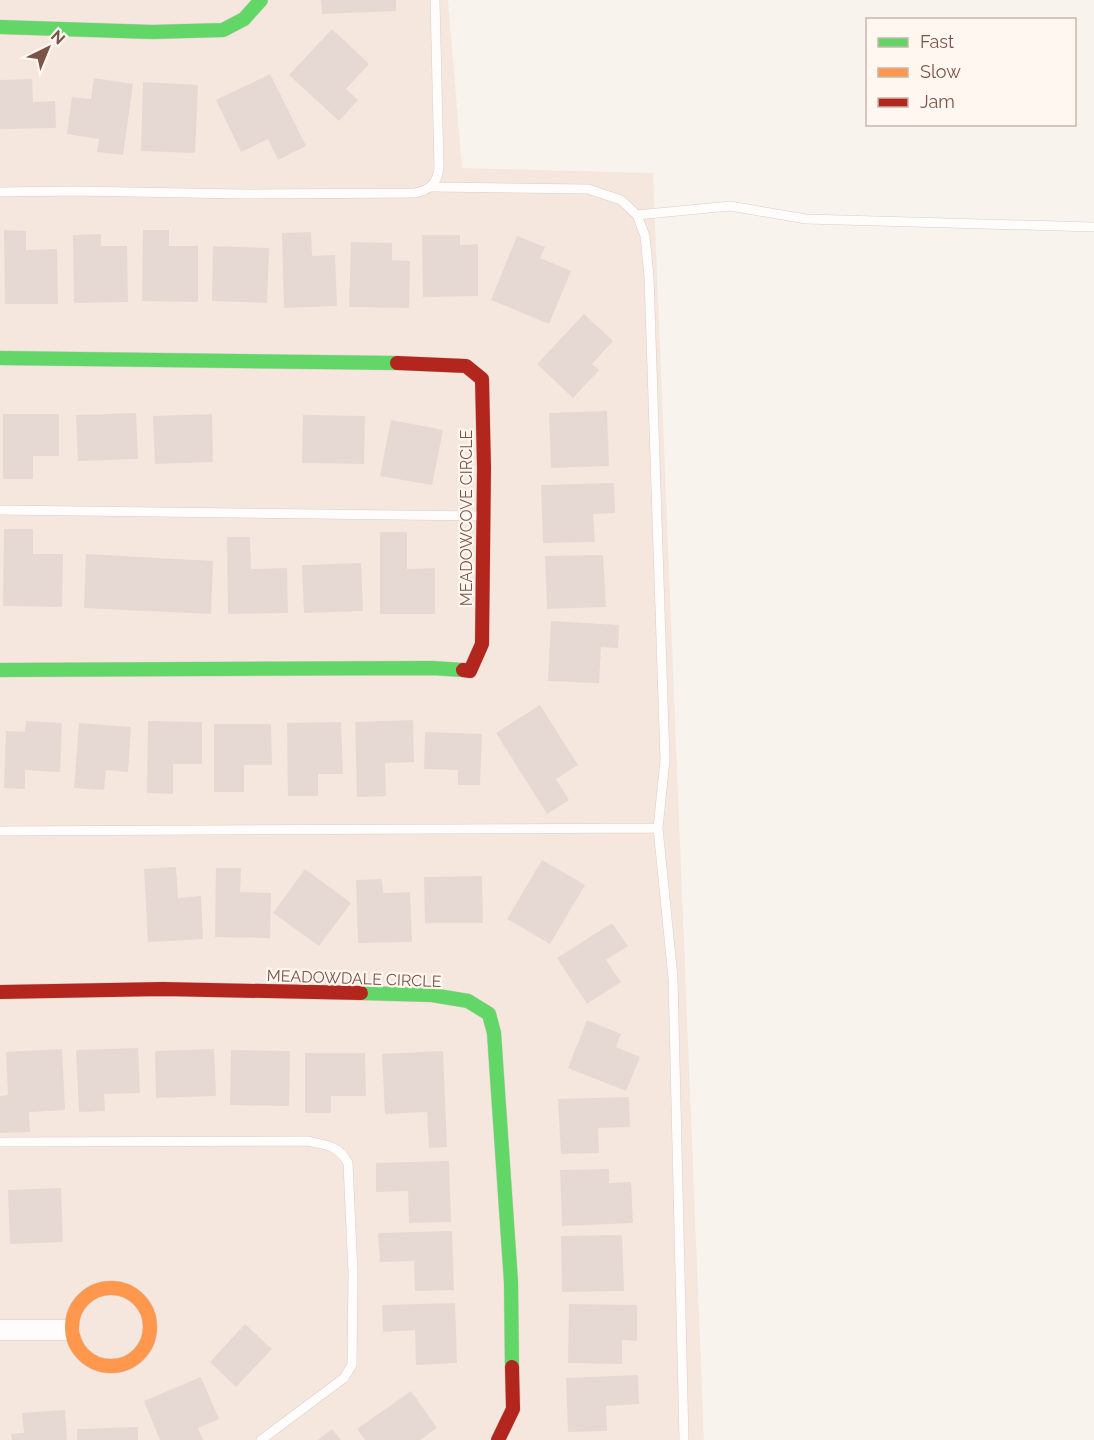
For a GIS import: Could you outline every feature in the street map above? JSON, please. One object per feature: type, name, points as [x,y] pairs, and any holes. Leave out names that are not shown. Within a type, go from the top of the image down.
[{"type":"street","points":[[0,27],[152,32],[223,30],[244,19],[261,0]]},
{"type":"street","name":"MEADOWCOVE CIRCLE","points":[[0,358],[402,363],[466,366],[482,379],[484,468],[482,644],[471,671],[432,668],[0,670]]},
{"type":"street","name":"MEADOWDALE CIRCLE","points":[[0,992],[163,989],[432,995],[468,1001],[489,1014],[494,1033],[511,1282],[513,1409],[498,1440]]},
{"type":"street","points":[[112,1287],[128,1291],[141,1301],[149,1316],[150,1332],[144,1348],[133,1360],[118,1366],[101,1366],[86,1358],[75,1346],[70,1330],[73,1313],[82,1299],[95,1290],[112,1287]]},
{"type":"street","points":[[0,1330],[70,1330]]},
{"type":"lane","points":[[432,187],[438,178],[439,168],[435,0]]},
{"type":"lane","points":[[0,192],[415,194],[432,187],[588,189],[621,200],[637,215],[645,236],[650,300],[664,760],[658,828],[673,978],[684,1440]]},
{"type":"lane","points":[[637,215],[730,206],[806,219],[1094,227]]},
{"type":"lane","points":[[0,510],[483,516]]},
{"type":"lane","points":[[0,831],[658,828]]},
{"type":"lane","points":[[0,1142],[307,1141],[341,1152],[348,1163],[349,1174],[353,1273],[352,1365],[344,1378],[261,1440]]},
{"type":"shaded area","points":[[0,0],[448,0],[462,168],[653,173],[704,1440],[0,1440]]},
{"type":"building","points":[[321,0],[396,0],[396,11],[322,14]]},
{"type":"building","points":[[332,29],[369,64],[346,89],[358,100],[339,121],[289,75]]},
{"type":"building","points":[[270,74],[306,146],[278,160],[268,139],[241,152],[216,100]]},
{"type":"building","points":[[94,78],[133,84],[123,155],[97,152],[99,139],[67,134],[72,97],[91,99]]},
{"type":"building","points":[[32,79],[33,102],[55,101],[56,128],[0,129],[0,80]]},
{"type":"building","points":[[143,82],[198,85],[195,153],[141,151]]},
{"type":"building","points":[[4,230],[26,231],[26,250],[57,249],[58,304],[5,304]]},
{"type":"building","points":[[143,230],[169,230],[169,246],[198,246],[198,302],[142,301]]},
{"type":"building","points":[[311,232],[312,256],[335,255],[337,306],[284,308],[282,233]]},
{"type":"building","points":[[101,234],[101,246],[127,246],[128,302],[74,303],[73,235]]},
{"type":"building","points":[[422,235],[460,235],[460,245],[478,244],[478,296],[423,297]]},
{"type":"building","points":[[517,236],[545,247],[540,258],[571,271],[549,324],[491,300]]},
{"type":"building","points":[[351,242],[392,243],[392,260],[410,261],[409,308],[349,307]]},
{"type":"building","points":[[213,246],[269,248],[267,303],[212,301]]},
{"type":"building","points":[[584,314],[613,341],[592,364],[599,370],[573,398],[537,364]]},
{"type":"building","points":[[607,411],[609,466],[551,468],[549,413]]},
{"type":"building","points":[[136,413],[138,459],[78,461],[76,415]]},
{"type":"building","points":[[3,414],[59,414],[59,456],[33,456],[33,479],[3,479]]},
{"type":"building","points":[[212,414],[213,462],[155,464],[153,416]]},
{"type":"building","points":[[303,415],[365,416],[364,464],[302,463]]},
{"type":"building","points":[[391,420],[443,430],[432,485],[380,476]]},
{"type":"building","points":[[614,483],[615,513],[593,514],[595,542],[543,543],[541,485]]},
{"type":"building","points":[[4,529],[33,529],[33,554],[63,554],[62,607],[3,606]]},
{"type":"building","points":[[380,532],[407,532],[407,569],[435,568],[435,614],[380,614]]},
{"type":"building","points":[[227,537],[250,537],[251,569],[287,568],[288,613],[228,614]]},
{"type":"building","points":[[86,554],[213,561],[211,614],[84,608]]},
{"type":"building","points":[[603,555],[606,607],[547,609],[545,556]]},
{"type":"building","points":[[361,563],[363,611],[304,613],[302,565]]},
{"type":"building","points":[[551,621],[619,625],[618,648],[601,647],[599,683],[548,681]]},
{"type":"building","points":[[540,705],[578,765],[556,779],[569,800],[547,814],[496,733]]},
{"type":"building","points":[[413,720],[414,762],[385,763],[386,796],[357,797],[355,722]]},
{"type":"building","points":[[26,721],[62,723],[60,772],[25,770],[25,789],[4,788],[6,731],[25,732]]},
{"type":"building","points":[[148,721],[202,722],[202,764],[173,764],[173,794],[147,793]]},
{"type":"building","points":[[341,722],[343,774],[318,774],[318,796],[288,796],[287,723]]},
{"type":"building","points":[[79,723],[131,727],[128,772],[106,770],[104,790],[74,788]]},
{"type":"building","points":[[214,724],[271,724],[272,765],[244,765],[244,792],[214,792]]},
{"type":"building","points":[[425,732],[482,734],[480,785],[458,785],[458,770],[424,769]]},
{"type":"building","points":[[542,860],[585,885],[550,944],[507,919]]},
{"type":"building","points":[[176,867],[178,898],[201,896],[203,939],[148,942],[144,869]]},
{"type":"building","points":[[216,868],[241,868],[240,892],[271,893],[270,938],[215,937]]},
{"type":"building","points":[[305,869],[351,903],[319,946],[273,913]]},
{"type":"building","points":[[482,876],[483,923],[425,923],[424,877]]},
{"type":"building","points":[[382,879],[383,893],[410,892],[412,942],[358,943],[356,880]]},
{"type":"building","points":[[612,923],[628,946],[606,960],[621,982],[587,1004],[557,958]]},
{"type":"building","points":[[587,1020],[621,1034],[616,1047],[640,1057],[626,1091],[568,1068]]},
{"type":"building","points":[[138,1048],[140,1093],[104,1094],[105,1111],[79,1112],[76,1050]]},
{"type":"building","points":[[62,1049],[65,1110],[29,1112],[30,1132],[0,1133],[0,1096],[8,1095],[6,1052]]},
{"type":"building","points":[[214,1049],[216,1096],[156,1098],[155,1051]]},
{"type":"building","points":[[231,1050],[290,1051],[289,1106],[230,1105]]},
{"type":"building","points":[[443,1051],[447,1147],[429,1148],[427,1112],[385,1114],[382,1054]]},
{"type":"building","points":[[305,1053],[365,1053],[366,1096],[331,1096],[331,1113],[305,1113]]},
{"type":"building","points":[[629,1097],[630,1127],[598,1128],[599,1153],[561,1154],[558,1099]]},
{"type":"building","points":[[449,1161],[451,1222],[409,1223],[408,1191],[376,1192],[376,1163]]},
{"type":"building","points":[[609,1169],[609,1183],[631,1182],[633,1223],[562,1226],[560,1170]]},
{"type":"building","points":[[61,1188],[63,1242],[10,1244],[8,1190]]},
{"type":"building","points":[[452,1231],[454,1290],[415,1291],[414,1261],[380,1262],[378,1233]]},
{"type":"building","points":[[622,1235],[624,1291],[562,1292],[561,1236]]},
{"type":"building","points":[[455,1303],[457,1363],[416,1365],[415,1330],[383,1332],[382,1305]]},
{"type":"building","points":[[569,1304],[637,1305],[637,1341],[622,1340],[622,1364],[568,1363]]},
{"type":"building","points":[[245,1324],[272,1349],[236,1387],[210,1362]]},
{"type":"building","points":[[638,1375],[639,1404],[606,1406],[607,1431],[568,1432],[566,1378]]},
{"type":"building","points":[[201,1377],[219,1419],[198,1428],[203,1440],[160,1440],[144,1401]]},
{"type":"building","points":[[411,1391],[437,1428],[420,1440],[365,1440],[357,1429]]},
{"type":"building","points":[[65,1410],[67,1440],[12,1440],[11,1434],[24,1433],[22,1413]]},
{"type":"building","points":[[138,1427],[138,1440],[77,1440],[77,1429]]},
{"type":"building","points":[[332,1429],[341,1440],[318,1440]]},
{"type":"traffic: fast","points":[[0,27],[152,32],[223,30],[244,19],[261,0]]},
{"type":"traffic: fast","points":[[0,358],[397,363]]},
{"type":"traffic: fast","points":[[0,670],[432,668],[463,670]]},
{"type":"traffic: fast","points":[[361,993],[432,995],[468,1001],[489,1014],[494,1033],[511,1282],[512,1367]]},
{"type":"traffic: slow","points":[[103,1288],[119,1288],[133,1294],[144,1305],[150,1319],[150,1327],[150,1335],[144,1349],[133,1360],[119,1366],[103,1366],[89,1360],[78,1349],[72,1335],[72,1319],[78,1305],[89,1294],[103,1288]]},
{"type":"traffic: jam","points":[[397,363],[466,366],[482,379],[484,468],[482,644],[470,671],[463,670]]},
{"type":"traffic: jam","points":[[0,992],[163,989],[361,993]]},
{"type":"traffic: jam","points":[[498,1440],[513,1409],[512,1367]]}]
